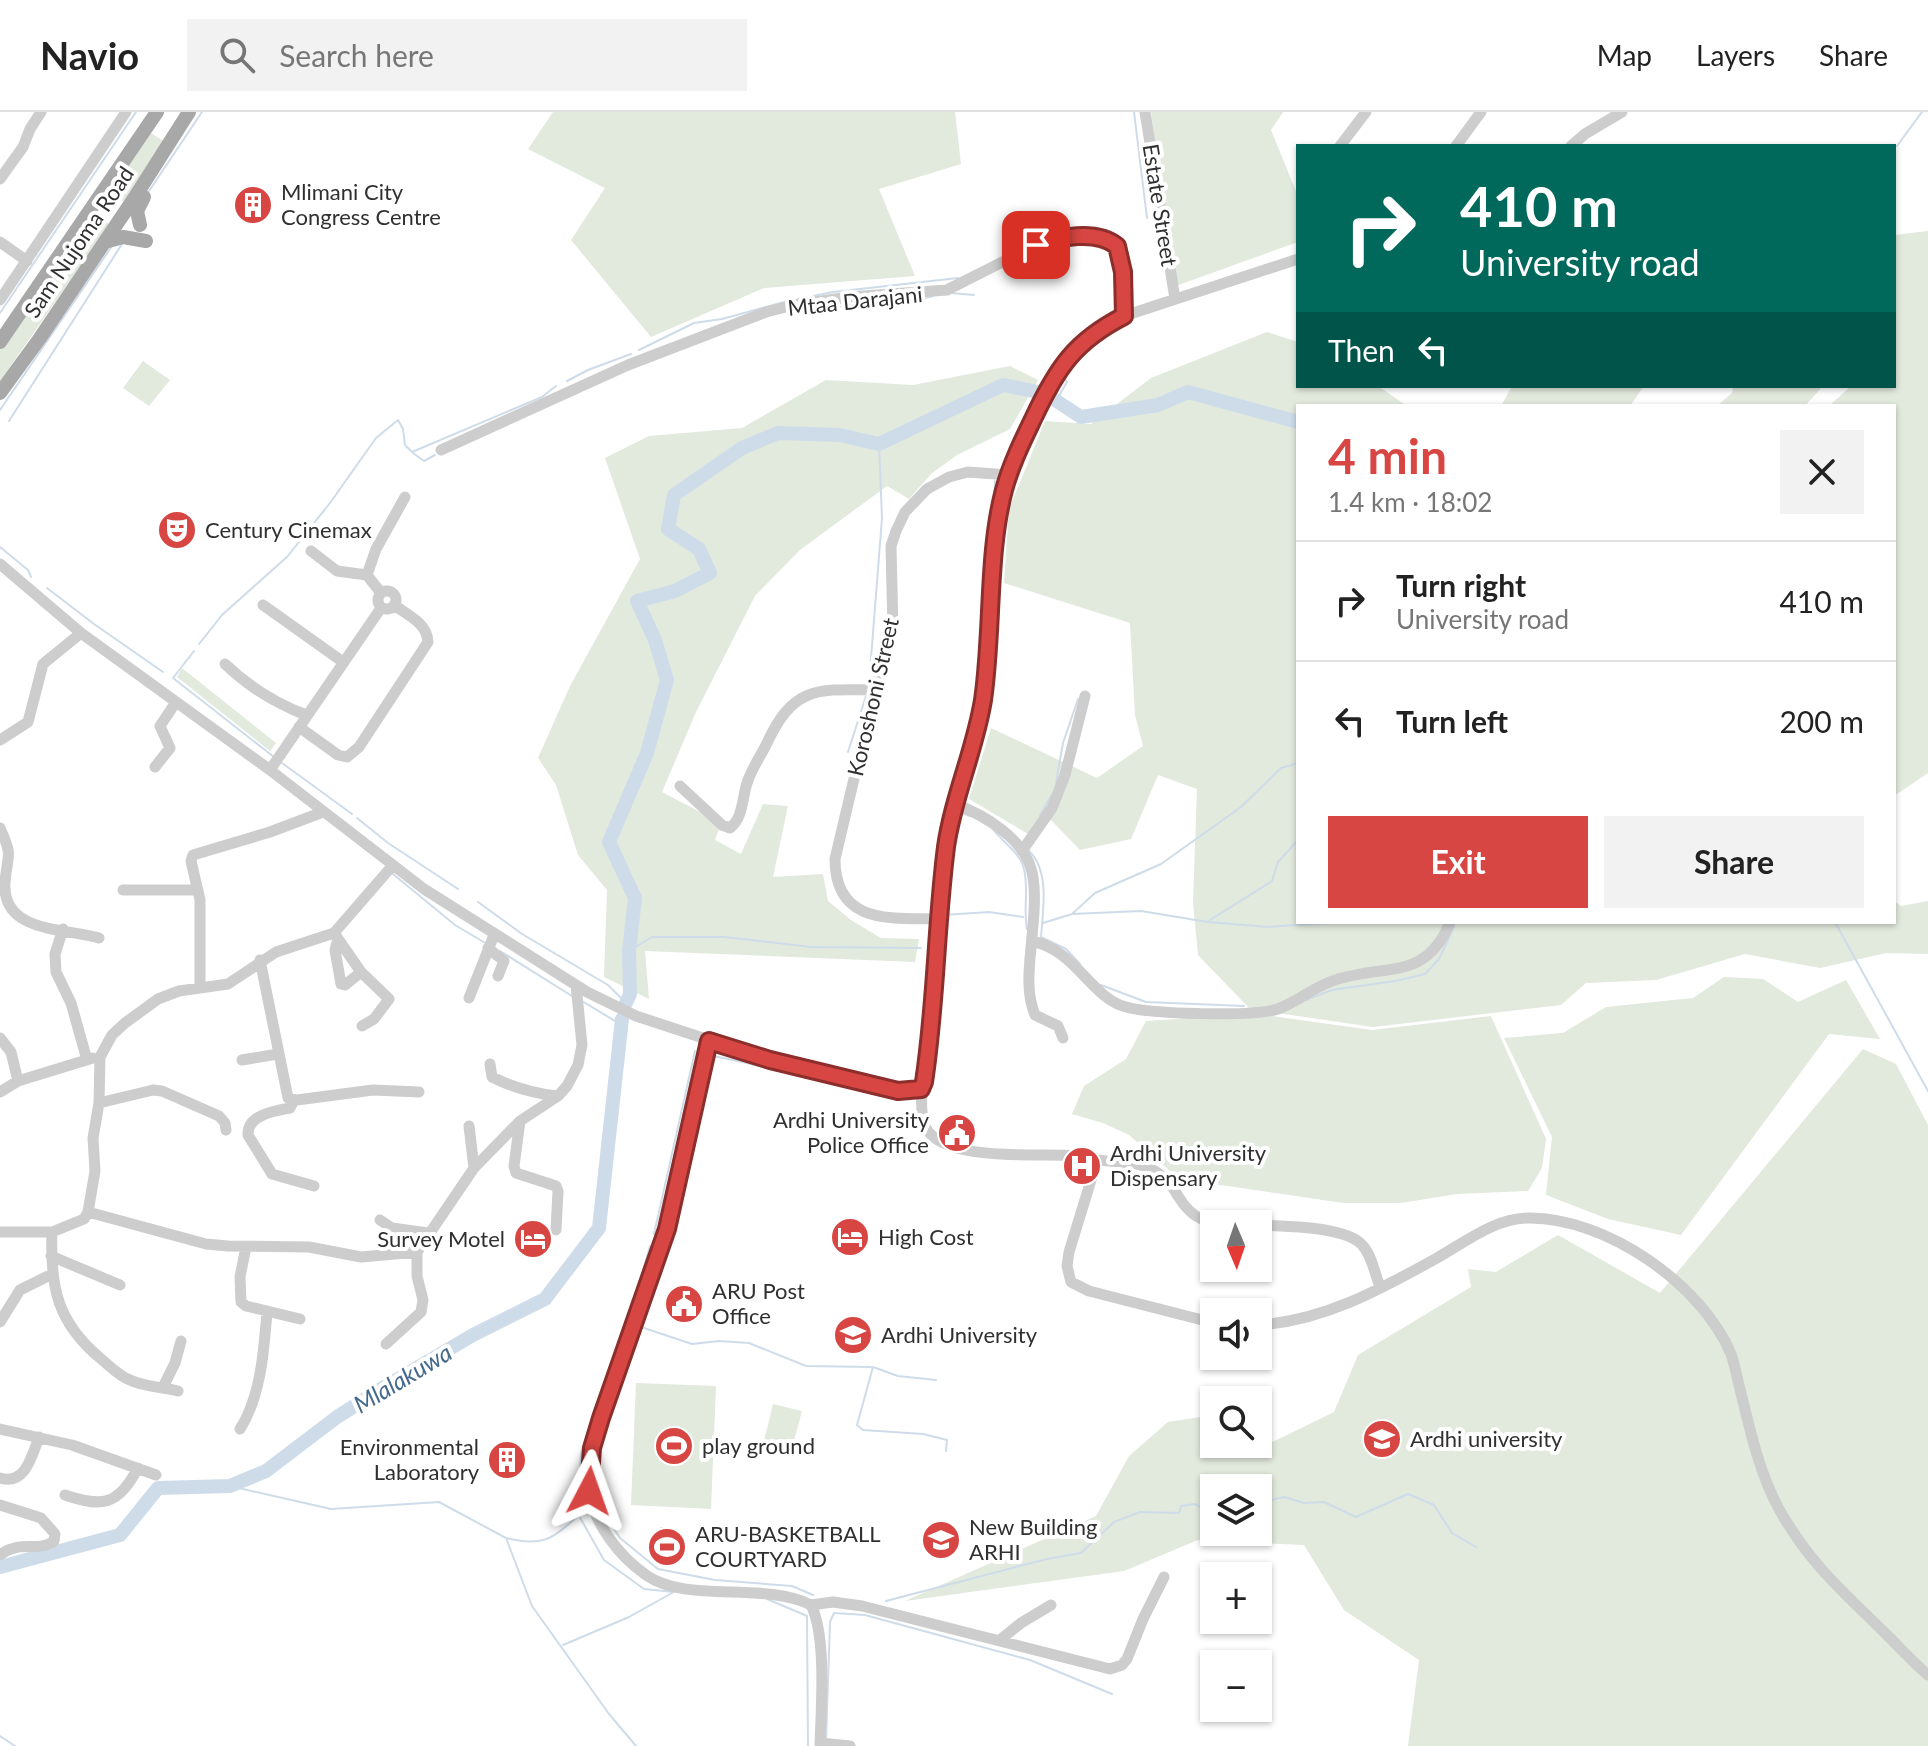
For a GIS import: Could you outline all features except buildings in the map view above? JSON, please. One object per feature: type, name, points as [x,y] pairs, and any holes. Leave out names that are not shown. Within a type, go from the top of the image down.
[{"type":"main road","name":"Sam Nujoma Road","points":[[0,342],[157,112]]},
{"type":"main road","name":"Sam Nujoma Road","points":[[0,393],[105,242],[188,114]]},
{"type":"main road","points":[[140,225],[137,211],[188,114]]},
{"type":"main road","points":[[105,242],[123,237],[146,241]]},
{"type":"street","points":[[0,179],[23,147],[41,112]]},
{"type":"street","points":[[0,300],[126,112]]},
{"type":"street","name":"Estate Street","points":[[1145,112],[1175,299]]},
{"type":"street","points":[[1342,144],[1366,112]]},
{"type":"street","points":[[1457,144],[1481,112]]},
{"type":"street","points":[[1574,144],[1622,112]]},
{"type":"street","name":"Mtaa Darajani","points":[[441,450],[628,365],[737,322],[794,305],[947,290],[1036,245],[1062,238],[1103,239],[1117,246],[1123,272],[1124,316]]},
{"type":"street","points":[[0,242],[27,261]]},
{"type":"street","points":[[1200,1218],[1186,1210],[1167,1180],[1155,1171],[1130,1162],[1069,1155],[969,1152],[949,1146],[924,1126],[921,1089],[931,1023],[946,848],[982,705],[991,629],[997,532],[1009,475],[1038,410],[1053,379],[1080,343],[1101,328],[1124,316],[1296,260]]},
{"type":"street","name":"Koroshoni Street","points":[[939,919],[885,918],[860,911],[849,903],[839,886],[835,870],[838,843],[875,690],[893,631],[891,546],[905,512],[927,489],[949,477],[968,472],[1009,475]]},
{"type":"street","points":[[367,575],[376,549],[405,497]]},
{"type":"street","points":[[270,770],[343,662],[395,597],[392,593],[381,593],[367,575],[337,571],[311,551]]},
{"type":"street","points":[[0,564],[81,633],[270,770],[443,903],[576,985],[631,1014],[770,1060],[898,1091],[921,1089]]},
{"type":"street","points":[[263,605],[343,662]]},
{"type":"street","points":[[299,727],[338,755],[347,757],[359,747],[428,642],[428,635],[420,623],[388,607]]},
{"type":"street","points":[[0,740],[28,722],[43,664],[81,633]]},
{"type":"street","points":[[225,664],[245,683],[267,697],[306,715]]},
{"type":"street","points":[[680,786],[722,825],[733,827],[739,816],[747,782],[777,720],[790,705],[805,695],[822,691],[875,690]]},
{"type":"street","points":[[1022,851],[1052,808],[1065,775],[1085,696]]},
{"type":"street","points":[[155,767],[170,748],[160,726],[176,702]]},
{"type":"street","points":[[955,804],[987,819],[1022,851],[1032,871],[1029,972],[1033,1010],[1039,1018],[1058,1026],[1063,1038]]},
{"type":"street","points":[[200,988],[198,890],[191,861],[193,855],[323,812]]},
{"type":"street","points":[[0,828],[10,849],[5,882],[7,899],[16,915],[29,923],[99,938]]},
{"type":"street","points":[[361,972],[345,985],[341,984],[335,950],[336,936],[393,865]]},
{"type":"street","points":[[123,890],[198,890]]},
{"type":"street","points":[[1032,941],[1059,953],[1121,1006],[1142,1010],[1256,1014],[1281,1008],[1337,979],[1416,963],[1436,949],[1449,924]]},
{"type":"street","points":[[63,929],[55,954],[56,972],[71,1003],[87,1060]]},
{"type":"street","points":[[469,998],[494,935]]},
{"type":"street","points":[[0,1232],[52,1232],[84,1219],[94,1181],[93,1138],[99,1103],[100,1057],[112,1035],[125,1023],[158,999],[179,991],[228,984],[241,978],[260,960],[294,945],[336,936]]},
{"type":"street","points":[[336,936],[361,972],[389,999],[374,1019],[362,1026]]},
{"type":"street","points":[[488,948],[504,961],[498,976]]},
{"type":"street","points":[[260,960],[286,1095],[294,1100],[373,1090],[419,1092]]},
{"type":"street","points":[[386,1344],[421,1312],[423,1300],[417,1276],[417,1252],[428,1233],[474,1168],[520,1121],[558,1096],[567,1086],[581,1054],[576,985]]},
{"type":"street","points":[[0,1038],[11,1052],[18,1081]]},
{"type":"street","points":[[709,1041],[667,1229],[592,1448],[589,1491],[597,1516],[610,1540],[653,1579],[696,1589],[787,1595],[811,1605],[833,1602],[854,1604],[1104,1668],[1116,1668],[1127,1659],[1164,1577]]},
{"type":"street","points":[[242,1060],[278,1054]]},
{"type":"street","points":[[0,1092],[18,1081],[100,1057]]},
{"type":"street","points":[[490,1064],[492,1077],[507,1085],[527,1092],[558,1096]]},
{"type":"street","points":[[99,1103],[153,1090],[162,1091],[219,1116],[226,1130]]},
{"type":"street","points":[[294,1100],[290,1108],[252,1121],[247,1128],[248,1135],[272,1174],[314,1186]]},
{"type":"street","points":[[520,1121],[514,1166],[516,1173],[556,1186],[556,1230]]},
{"type":"street","points":[[469,1126],[474,1168]]},
{"type":"street","points":[[1093,1159],[1096,1164],[1069,1252],[1067,1266],[1071,1282],[1089,1291],[1200,1319]]},
{"type":"street","points":[[88,1212],[206,1244],[309,1247],[361,1257],[417,1252]]},
{"type":"street","points":[[1272,1323],[1314,1316],[1380,1287],[1507,1220],[1530,1218],[1570,1222],[1603,1236],[1659,1268],[1697,1300],[1731,1355],[1756,1455],[1778,1507],[1806,1553],[1832,1583],[1928,1675]]},
{"type":"street","points":[[380,1220],[392,1228],[428,1233]]},
{"type":"street","points":[[1272,1226],[1330,1232],[1357,1240],[1367,1253],[1380,1287]]},
{"type":"street","points":[[52,1232],[52,1274],[60,1309],[69,1325],[90,1350],[132,1382],[178,1391]]},
{"type":"street","points":[[246,1247],[240,1277],[241,1302],[246,1306],[300,1319]]},
{"type":"street","points":[[51,1256],[120,1285]]},
{"type":"street","points":[[0,1322],[20,1290],[52,1274]]},
{"type":"street","points":[[240,1429],[249,1413],[256,1387],[267,1311]]},
{"type":"street","points":[[163,1387],[175,1363],[181,1341]]},
{"type":"street","points":[[0,1429],[87,1450],[156,1475]]},
{"type":"street","points":[[0,1478],[13,1480],[21,1476],[39,1437]]},
{"type":"street","points":[[65,1495],[91,1504],[100,1503],[125,1491],[138,1468]]},
{"type":"street","points":[[0,1505],[41,1518],[55,1534],[52,1544],[16,1546],[0,1555]]},
{"type":"street","points":[[811,1605],[816,1613],[819,1637],[820,1744],[850,1746]]},
{"type":"street","points":[[1000,1640],[1051,1605]]},
{"type":"shaded area","points":[[553,112],[955,112],[961,164],[879,189],[915,276],[764,288],[651,337],[571,240],[605,188],[528,149]]},
{"type":"shaded area","points":[[1151,112],[1283,112],[1271,130],[1296,191],[1296,243],[1173,287]]},
{"type":"shaded area","points":[[146,130],[165,142],[124,201],[111,200],[108,190]]},
{"type":"shaded area","points":[[103,217],[109,225],[0,381],[0,345],[92,218]]},
{"type":"shaded area","points":[[1928,231],[1928,773],[1896,795],[1896,404],[1831,404],[1849,388],[1896,388],[1896,235]]},
{"type":"shaded area","points":[[1267,332],[1296,341],[1296,388],[1381,388],[1404,404],[1296,404],[1296,924],[1896,924],[1896,902],[1901,906],[1928,901],[1928,954],[1886,953],[1820,968],[1745,954],[1656,980],[1586,983],[1561,1005],[1373,1027],[1250,1009],[1198,955],[1193,903],[1197,789],[1158,775],[1131,839],[1080,850],[1051,820],[1028,834],[969,799],[991,728],[1097,778],[1143,746],[1135,715],[1130,623],[1004,583],[1009,509],[1045,421],[1091,424],[1151,378]]},
{"type":"shaded area","points":[[143,361],[170,380],[149,406],[123,388]]},
{"type":"shaded area","points":[[1010,366],[1038,380],[1010,429],[957,455],[931,474],[909,499],[887,486],[800,550],[755,596],[696,712],[662,792],[721,823],[715,840],[741,854],[763,804],[788,806],[773,877],[823,874],[828,901],[851,920],[881,938],[919,939],[915,962],[645,951],[649,999],[604,977],[607,890],[578,855],[556,785],[538,758],[570,686],[640,559],[605,458],[649,436],[742,428],[826,380],[913,385]]},
{"type":"shaded area","points":[[1511,388],[1643,388],[1631,404],[1502,404]]},
{"type":"shaded area","points":[[1733,388],[1821,388],[1807,404],[1719,404],[1732,393]]},
{"type":"shaded area","points":[[182,668],[276,743],[270,751],[177,677]]},
{"type":"shaded area","points":[[1724,977],[1763,979],[1798,1002],[1846,980],[1880,1039],[1829,1034],[1681,1235],[1608,1219],[1546,1195],[1552,1137],[1504,1038],[1563,1033],[1606,1007],[1693,998]]},
{"type":"shaded area","points":[[1257,1014],[1372,1030],[1491,1016],[1546,1139],[1542,1168],[1528,1191],[1457,1194],[1401,1203],[1343,1203],[1179,1179],[1129,1135],[1072,1114],[1084,1086],[1126,1059],[1146,1021]]},
{"type":"shaded area","points":[[1863,1049],[1896,1064],[1928,1125],[1928,1746],[1408,1746],[1419,1660],[1344,1610],[1304,1545],[1272,1543],[1272,1474],[1200,1474],[1200,1540],[1124,1571],[905,1601],[1096,1516],[1129,1456],[1168,1422],[1200,1417],[1200,1458],[1272,1458],[1272,1442],[1334,1412],[1358,1355],[1471,1287],[1468,1269],[1496,1272],[1558,1235],[1660,1293]]},
{"type":"shaded area","name":"play ground","points":[[636,1383],[716,1386],[711,1509],[631,1505]]},
{"type":"shaded area","points":[[773,1404],[802,1411],[791,1452],[763,1445]]},
{"type":"shaded area","name":"ARU-BASKETBALL COURTYARD","points":[[660,1527],[678,1529],[674,1566],[656,1564]]},
{"type":"waterway","points":[[0,313],[136,112]]},
{"type":"waterway","points":[[147,194],[202,112]]},
{"type":"waterway","points":[[1134,112],[1147,218]]},
{"type":"waterway","points":[[1897,146],[1922,112]]},
{"type":"waterway","points":[[9,421],[122,244]]},
{"type":"waterway","points":[[0,410],[112,246]]},
{"type":"waterway","points":[[798,299],[958,278]]},
{"type":"waterway","points":[[951,293],[974,295]]},
{"type":"waterway","points":[[812,308],[901,304],[933,296]]},
{"type":"waterway","points":[[639,350],[694,323],[722,319],[788,301]]},
{"type":"waterway","points":[[567,381],[631,354]]},
{"type":"waterway","points":[[1010,488],[1043,409],[1056,401],[1067,382],[1064,372]]},
{"type":"waterway","points":[[626,1003],[630,994],[629,951],[635,898],[609,842],[647,753],[667,680],[655,640],[637,601],[675,591],[710,573],[699,549],[668,529],[674,495],[742,448],[778,433],[840,435],[879,444],[1003,385],[1038,392]]},
{"type":"waterway","points":[[199,644],[222,615],[287,557],[376,438],[398,420],[405,445],[412,452],[542,397],[556,386]]},
{"type":"waterway","name":"Mlalakuwa","points":[[1049,396],[1081,417],[1158,405],[1188,392],[1296,421]]},
{"type":"waterway","points":[[870,671],[882,518],[879,444]]},
{"type":"waterway","points":[[413,453],[424,461],[435,455]]},
{"type":"waterway","points":[[993,513],[995,481]]},
{"type":"waterway","points":[[996,619],[1001,529]]},
{"type":"waterway","points":[[0,547],[28,570],[31,577]]},
{"type":"waterway","points":[[47,588],[163,672]]},
{"type":"waterway","points":[[977,700],[985,627]]},
{"type":"waterway","points":[[994,659],[995,637]]},
{"type":"waterway","points":[[194,651],[173,678],[274,757]]},
{"type":"waterway","points":[[848,752],[866,696]]},
{"type":"waterway","points":[[1056,783],[1063,743],[1078,699]]},
{"type":"waterway","points":[[978,741],[981,728]]},
{"type":"waterway","points":[[958,766],[964,748]]},
{"type":"waterway","points":[[282,763],[352,814]]},
{"type":"waterway","points":[[1072,914],[1095,893],[1161,864],[1241,807],[1281,768],[1296,764]]},
{"type":"waterway","points":[[963,797],[965,785]]},
{"type":"waterway","points":[[1040,815],[1051,796]]},
{"type":"waterway","points":[[957,811],[970,816]]},
{"type":"waterway","points":[[357,818],[388,843],[458,889]]},
{"type":"waterway","points":[[992,828],[1022,863],[1026,884],[1027,929]]},
{"type":"waterway","points":[[1210,920],[1272,881],[1278,862],[1296,842]]},
{"type":"waterway","points":[[1029,851],[1036,859],[1043,880],[1041,937],[1066,949],[1080,964]]},
{"type":"waterway","points":[[393,874],[455,925],[487,944]]},
{"type":"waterway","points":[[478,902],[522,934],[608,985],[626,1003]]},
{"type":"waterway","points":[[1043,923],[1072,914],[1141,911],[1208,922],[1268,927],[1311,924]]},
{"type":"waterway","points":[[943,915],[989,912],[1023,917]]},
{"type":"waterway","points":[[1836,924],[1928,1091]]},
{"type":"waterway","points":[[1306,1000],[1332,990],[1425,974],[1439,959],[1454,927]]},
{"type":"waterway","points":[[629,951],[652,937],[724,937],[811,947],[921,948]]},
{"type":"waterway","points":[[500,951],[572,996]]},
{"type":"waterway","points":[[1101,985],[1146,1002],[1244,1006]]},
{"type":"waterway","points":[[582,1001],[620,1024]]},
{"type":"waterway","name":"Mlalakuwa","points":[[0,1567],[120,1535],[158,1488],[230,1486],[266,1471],[337,1417],[381,1389],[473,1335],[545,1299],[599,1228],[622,1019]]},
{"type":"waterway","points":[[654,1234],[695,1051]]},
{"type":"waterway","points":[[713,1056],[906,1099]]},
{"type":"waterway","points":[[698,1120],[708,1075]]},
{"type":"waterway","points":[[651,1300],[670,1240]]},
{"type":"waterway","points":[[634,1302],[650,1246]]},
{"type":"waterway","points":[[591,1420],[630,1311]]},
{"type":"waterway","points":[[603,1429],[644,1318]]},
{"type":"waterway","points":[[641,1327],[692,1344],[719,1341],[749,1343],[806,1366],[871,1367]]},
{"type":"waterway","points":[[936,1380],[898,1376],[873,1367],[857,1425],[863,1430],[923,1434],[947,1440],[946,1451]]},
{"type":"waterway","points":[[590,1425],[581,1454],[578,1514],[604,1560],[644,1589],[674,1592]]},
{"type":"waterway","points":[[596,1497],[600,1439]]},
{"type":"waterway","points":[[230,1486],[331,1509],[439,1502],[506,1538],[532,1606],[609,1714],[636,1746]]},
{"type":"waterway","points":[[1272,1500],[1284,1497],[1304,1503],[1324,1502],[1356,1517],[1408,1494],[1434,1505],[1452,1533],[1476,1547]]},
{"type":"waterway","points":[[886,1601],[1081,1553],[1114,1522],[1140,1512],[1179,1513],[1181,1506],[1195,1504],[1200,1507]]},
{"type":"waterway","points":[[599,1506],[620,1538],[658,1569],[715,1580],[792,1586],[813,1595]]},
{"type":"waterway","points":[[506,1538],[529,1542],[545,1539],[578,1516]]},
{"type":"waterway","points":[[563,1645],[629,1617],[672,1593]]},
{"type":"waterway","points":[[767,1599],[807,1616],[808,1746]]},
{"type":"waterway","points":[[834,1613],[865,1615],[1030,1660],[1112,1694]]},
{"type":"waterway","points":[[826,1741],[830,1622],[834,1613]]},
{"type":"waterway","points":[[0,1736],[15,1746]]},
{"type":"place","name":"Mlimani City Congress Centre","points":[[253,205]]},
{"type":"place","name":"Century Cinemax","points":[[177,530]]},
{"type":"place","name":"Ardhi University Police Office","points":[[957,1133]]},
{"type":"place","name":"Ardhi University Dispensary","points":[[1082,1166]]},
{"type":"place","name":"High Cost","points":[[850,1237]]},
{"type":"place","name":"Survey Motel","points":[[533,1239]]},
{"type":"place","name":"ARU Post Office","points":[[684,1304]]},
{"type":"place","name":"Ardhi University","points":[[853,1335]]},
{"type":"place","name":"Ardhi university","points":[[1382,1439]]},
{"type":"place","name":"play ground","points":[[674,1446]]},
{"type":"place","name":"Environmental Laboratory","points":[[507,1460]]},
{"type":"place","name":"New Building ARHI","points":[[941,1540]]},
{"type":"place","name":"ARU-BASKETBALL COURTYARD","points":[[667,1547]]},
{"type":"route","points":[[589,1491],[592,1448],[667,1229],[709,1041],[770,1060],[898,1091],[921,1089],[924,1082],[946,848],[982,705],[991,629],[997,532],[1004,488],[1053,379],[1080,343],[1124,316],[1123,272],[1117,246],[1111,241],[1089,237],[1062,238],[1036,245]]}]
